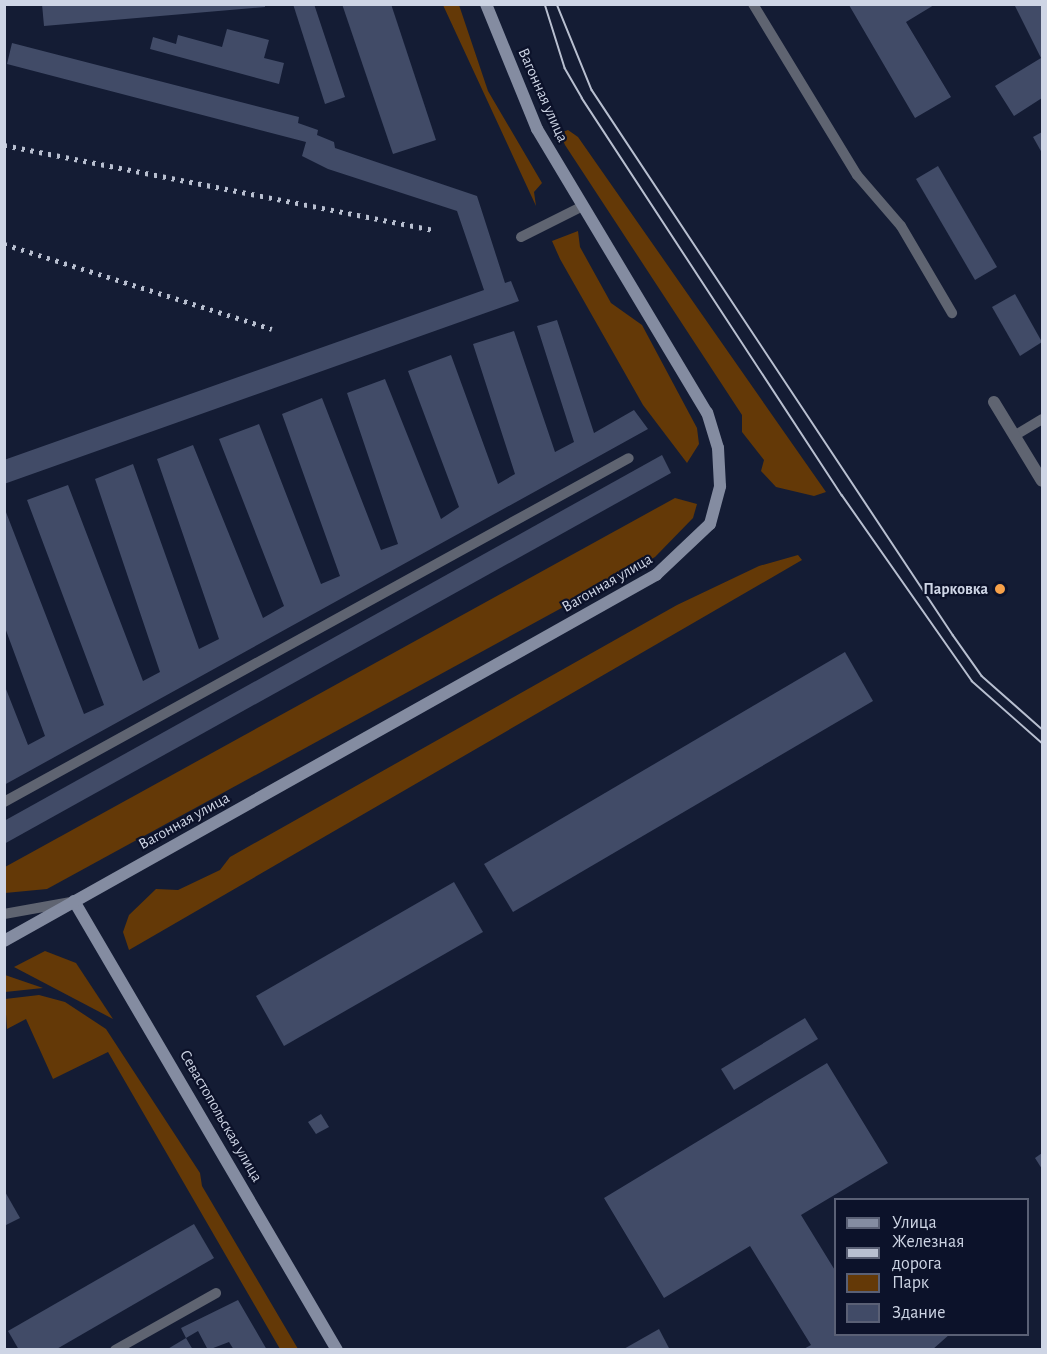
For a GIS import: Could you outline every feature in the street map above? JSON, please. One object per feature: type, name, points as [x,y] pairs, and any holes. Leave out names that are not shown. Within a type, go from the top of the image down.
[{"type":"street","name":"Вагонная улица","points":[[4,941],[656,575],[710,524],[720,486],[718,448],[707,413],[537,129],[486,4]]},
{"type":"street","points":[[994,402],[1042,481]]},
{"type":"street","name":"Севастопольская улица","points":[[74,901],[337,1350]]},
{"type":"lane","points":[[753,4],[857,175],[901,226],[952,313]]},
{"type":"lane","points":[[521,237],[583,206]]},
{"type":"lane","points":[[1014,436],[1042,419]]},
{"type":"lane","points":[[4,802],[629,458]]},
{"type":"lane","points":[[4,914],[74,901]]},
{"type":"lane","points":[[116,1350],[216,1293]]},
{"type":"green space","points":[[443,5],[459,5],[488,91],[542,183],[534,192],[536,206]]},
{"type":"green space","points":[[568,130],[578,137],[826,492],[814,496],[776,487],[761,471],[764,460],[742,432],[742,415],[565,145],[560,133]]},
{"type":"green space","points":[[578,231],[580,247],[611,303],[642,325],[697,428],[699,444],[687,463],[643,405],[560,259],[552,241]]},
{"type":"green space","points":[[675,498],[697,504],[693,518],[655,557],[47,889],[5,893],[5,867]]},
{"type":"green space","points":[[798,555],[802,560],[129,950],[123,932],[129,915],[156,889],[178,890],[220,870],[230,857],[677,605],[759,566]]},
{"type":"green space","points":[[45,951],[76,963],[113,1019],[14,967]]},
{"type":"green space","points":[[5,975],[43,988],[5,992]]},
{"type":"green space","points":[[39,995],[65,1002],[106,1029],[200,1173],[202,1186],[298,1349],[280,1349],[108,1052],[53,1079],[26,1019],[7,1029],[5,999]]},
{"type":"building","points":[[42,4],[265,4],[265,7],[44,26]]},
{"type":"building","points":[[293,4],[314,4],[345,97],[325,104]]},
{"type":"building","points":[[342,4],[391,4],[436,140],[393,154]]},
{"type":"building","points":[[1014,4],[1042,4],[1042,98],[1014,116],[995,86],[1041,58]]},
{"type":"building","points":[[849,5],[934,5],[906,22],[951,97],[915,118]]},
{"type":"building","points":[[227,29],[269,40],[264,58],[284,63],[279,84],[150,49],[153,37],[176,44],[178,35],[222,47]]},
{"type":"building","points":[[12,43],[299,117],[298,123],[318,130],[317,135],[334,142],[335,148],[477,196],[505,283],[511,281],[519,301],[4,484],[4,460],[484,290],[457,211],[328,169],[302,156],[306,142],[7,64]]},
{"type":"building","points":[[1042,132],[1042,153],[1033,137]]},
{"type":"building","points":[[938,166],[997,267],[975,280],[916,179]]},
{"type":"building","points":[[1015,294],[1042,342],[1020,356],[992,307]]},
{"type":"building","points":[[557,320],[594,433],[634,410],[648,429],[4,785],[4,684],[28,745],[45,736],[4,625],[4,507],[84,714],[104,705],[27,500],[68,485],[143,681],[160,672],[95,479],[133,464],[199,649],[219,639],[157,459],[193,445],[263,618],[284,606],[219,439],[259,424],[321,584],[340,576],[282,414],[322,398],[381,550],[398,544],[347,393],[385,379],[441,519],[459,507],[408,371],[451,355],[498,484],[515,474],[473,344],[514,331],[555,452],[574,442],[537,326]]},
{"type":"building","points":[[662,455],[671,473],[4,844],[4,821]]},
{"type":"building","points":[[845,652],[873,701],[513,912],[484,864]]},
{"type":"building","points":[[454,882],[483,932],[284,1046],[256,996]]},
{"type":"building","points":[[805,1018],[818,1039],[734,1090],[721,1069]]},
{"type":"building","points":[[827,1063],[888,1163],[801,1215],[834,1269],[834,1336],[948,1336],[932,1350],[802,1350],[811,1345],[750,1246],[664,1298],[604,1198]]},
{"type":"building","points":[[321,1114],[329,1127],[316,1134],[308,1122]]},
{"type":"building","points":[[1042,1153],[1042,1169],[1035,1158]]},
{"type":"building","points":[[4,1190],[20,1218],[4,1226]]},
{"type":"building","points":[[194,1224],[214,1258],[55,1350],[19,1350],[8,1331]]},
{"type":"building","points":[[238,1300],[267,1350],[234,1350],[229,1342],[208,1350],[198,1331],[186,1338],[181,1328]]},
{"type":"building","points":[[659,1329],[670,1350],[622,1350]]},
{"type":"building","points":[[186,1338],[193,1350],[166,1350]]},
{"type":"tram line","points":[[545,4],[565,68],[582,98],[842,495],[972,681],[1042,743]]},
{"type":"tram line","points":[[557,4],[592,90],[953,635],[982,676],[1042,729]]},
{"type":"railway","points":[[4,145],[434,230]]},
{"type":"railway","points":[[4,244],[272,329]]},
{"type":"place","name":"Парковка","points":[[1000,589]]}]
